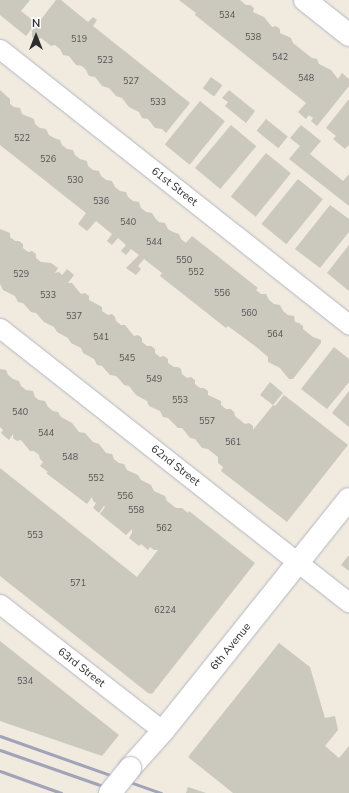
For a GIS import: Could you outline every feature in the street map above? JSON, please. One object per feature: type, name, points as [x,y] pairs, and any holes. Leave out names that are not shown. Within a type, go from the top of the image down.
[{"type":"main road","points":[[305,0],[349,35]]},
{"type":"main road","name":"6th Avenue","points":[[110,793],[163,731],[349,499]]},
{"type":"street","name":"61st Street","points":[[0,49],[349,325]]},
{"type":"street","name":"62nd Street","points":[[0,328],[349,604]]},
{"type":"street","name":"63rd Street","points":[[0,604],[163,731]]},
{"type":"building","points":[[0,0],[30,0],[21,11],[36,23],[26,36],[0,15]]},
{"type":"building","points":[[56,0],[61,0],[88,22],[93,17],[97,20],[93,26],[190,103],[166,133],[162,129],[155,128],[148,119],[142,118],[139,112],[129,107],[122,98],[116,96],[109,88],[102,86],[95,77],[89,76],[82,66],[76,65],[69,56],[63,55],[60,49],[55,45],[51,46],[41,38],[36,40],[32,37],[32,31]]},
{"type":"building","points":[[179,0],[240,0],[246,5],[250,5],[254,8],[253,12],[264,17],[272,27],[276,26],[280,29],[280,33],[291,38],[293,43],[312,58],[317,59],[319,64],[331,70],[338,79],[342,73],[349,79],[349,86],[317,126],[311,121],[313,118],[309,115],[306,119],[298,112],[306,103],[195,15],[196,13]]},
{"type":"building","points":[[211,77],[222,85],[214,97],[203,88]]},
{"type":"building","points":[[0,90],[10,99],[10,104],[14,107],[20,108],[22,114],[34,119],[35,124],[40,128],[46,129],[49,135],[60,140],[62,145],[67,149],[73,150],[75,155],[80,159],[87,161],[88,166],[93,170],[99,171],[101,176],[106,180],[112,181],[115,187],[120,191],[126,192],[128,197],[133,201],[139,202],[141,208],[146,212],[152,213],[159,222],[165,223],[168,229],[179,234],[181,239],[186,243],[192,236],[258,288],[256,290],[261,294],[266,294],[269,300],[274,304],[280,305],[283,311],[288,315],[294,316],[295,322],[303,326],[303,329],[313,337],[321,340],[321,343],[293,379],[289,379],[280,368],[268,362],[268,357],[255,346],[228,326],[226,328],[160,276],[162,273],[144,259],[138,266],[141,269],[136,275],[126,268],[139,255],[131,249],[126,255],[121,251],[126,245],[118,238],[112,245],[107,241],[112,234],[96,221],[87,231],[78,224],[86,213],[0,145]]},
{"type":"building","points":[[229,90],[255,111],[246,123],[225,106],[228,102],[222,98]]},
{"type":"building","points":[[349,99],[349,145],[345,149],[333,139],[336,136],[326,128]]},
{"type":"building","points":[[200,101],[225,121],[190,165],[165,145]]},
{"type":"building","points":[[266,119],[288,137],[278,148],[257,131]]},
{"type":"building","points":[[231,125],[256,146],[220,189],[195,168]]},
{"type":"building","points":[[301,125],[321,141],[310,154],[343,181],[349,174],[349,206],[289,159],[300,146],[290,138]]},
{"type":"building","points":[[266,153],[291,173],[256,217],[231,197]]},
{"type":"building","points":[[298,179],[323,199],[286,244],[261,224]]},
{"type":"building","points":[[330,205],[349,219],[349,232],[320,268],[295,249]]},
{"type":"building","points":[[0,229],[10,233],[10,237],[23,244],[23,248],[28,252],[32,251],[36,254],[36,258],[41,262],[51,263],[58,268],[55,273],[59,272],[62,275],[67,269],[74,275],[68,283],[72,283],[81,294],[85,293],[89,296],[89,300],[102,307],[102,311],[108,315],[112,314],[116,321],[121,325],[125,325],[134,336],[138,335],[142,338],[142,342],[155,349],[155,353],[160,357],[164,356],[168,359],[168,363],[181,369],[182,374],[187,378],[191,377],[195,380],[195,384],[208,391],[208,395],[221,401],[221,405],[226,409],[231,409],[235,416],[245,424],[249,423],[253,426],[253,430],[273,405],[275,406],[284,395],[348,445],[287,522],[221,471],[223,467],[218,463],[218,457],[208,449],[202,448],[195,439],[190,438],[182,428],[178,428],[168,418],[163,417],[160,411],[149,406],[147,401],[136,395],[129,386],[124,385],[116,376],[110,375],[102,366],[97,365],[94,359],[83,353],[81,348],[71,343],[68,338],[57,332],[54,327],[44,322],[36,313],[31,312],[23,303],[18,302],[15,296],[3,290],[0,284]]},
{"type":"building","points":[[349,245],[349,291],[327,273]]},
{"type":"building","points":[[334,347],[349,359],[349,382],[327,409],[301,389]]},
{"type":"building","points":[[0,369],[6,370],[8,375],[19,381],[21,386],[26,390],[33,391],[35,397],[39,400],[45,401],[48,407],[53,411],[58,412],[61,417],[72,423],[79,432],[85,433],[93,442],[99,444],[106,453],[112,454],[114,459],[119,463],[124,464],[127,470],[138,475],[141,480],[151,485],[154,491],[165,496],[167,501],[176,508],[182,508],[188,513],[189,511],[255,563],[152,694],[148,693],[0,576],[0,468],[137,577],[158,550],[154,550],[150,547],[148,550],[141,544],[139,546],[129,538],[132,533],[132,529],[126,535],[100,514],[105,507],[104,506],[99,513],[93,508],[96,503],[93,501],[92,497],[87,504],[46,473],[48,472],[40,466],[43,462],[39,455],[34,451],[30,451],[21,440],[17,441],[13,438],[13,434],[9,440],[1,433],[3,430],[0,427]]},
{"type":"building","points":[[270,382],[283,393],[273,405],[260,395]]},
{"type":"building","points":[[349,391],[349,427],[332,413]]},
{"type":"building","points":[[349,555],[349,571],[341,565]]},
{"type":"building","points":[[0,641],[119,735],[102,756],[0,721]]},
{"type":"building","points":[[279,643],[310,667],[325,718],[335,716],[338,730],[325,746],[339,758],[349,746],[349,793],[233,793],[188,757]]},
{"type":"building","points":[[188,787],[206,793],[186,793]]},
{"type":"railway","points":[[0,736],[161,793]]},
{"type":"railway","points":[[0,750],[123,793]]},
{"type":"railway","points":[[0,771],[61,793]]}]
